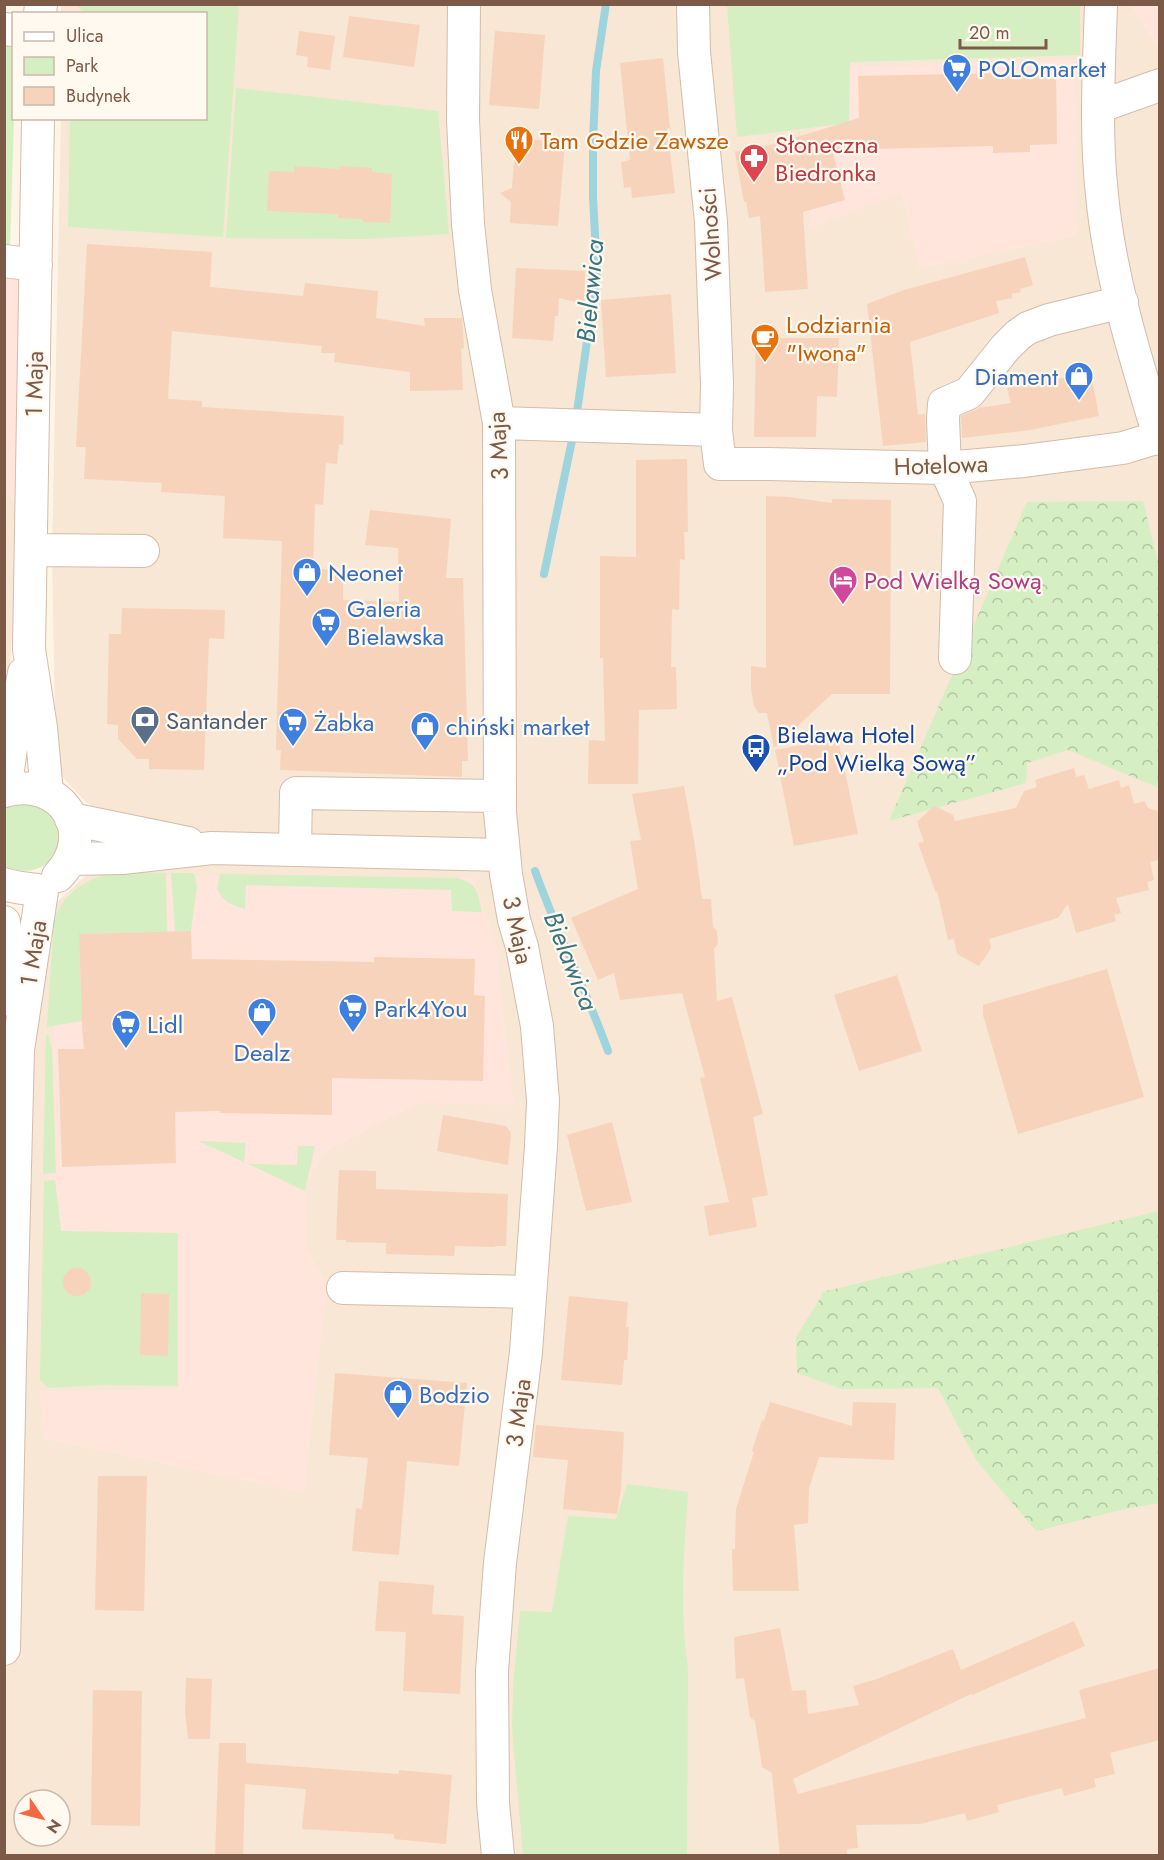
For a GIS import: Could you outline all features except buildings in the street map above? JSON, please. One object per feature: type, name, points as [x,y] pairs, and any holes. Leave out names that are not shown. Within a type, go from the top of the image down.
[{"type":"street","name":"3 Maja","points":[[464,4],[463,120],[468,224],[475,290],[499,423],[499,796],[503,855],[514,920],[522,947],[537,1026],[543,1101],[526,1352],[500,1563],[492,1671],[493,1803],[498,1856]]},
{"type":"street","name":"Wolności","points":[[693,4],[694,52],[711,222],[717,384],[716,430],[720,464]]},
{"type":"street","points":[[1101,4],[1098,147],[1102,199],[1109,247],[1122,302],[1159,438]]},
{"type":"street","points":[[1098,107],[1160,85]]},
{"type":"street","name":"1 Maja","points":[[5,791],[29,649],[39,120]]},
{"type":"street","points":[[4,261],[36,265]]},
{"type":"street","points":[[955,658],[960,501],[945,468],[944,404],[969,393],[1005,348],[1028,328],[1049,320],[1122,302]]},
{"type":"street","points":[[499,423],[716,430]]},
{"type":"street","name":"Hotelowa","points":[[720,464],[945,468],[1024,461],[1123,448],[1159,438]]},
{"type":"street","points":[[31,550],[143,551]]},
{"type":"street","name":"1 Maja","points":[[29,649],[41,728],[47,793]]},
{"type":"street","points":[[4,884],[42,891],[59,875],[70,859],[75,838],[71,819],[57,799],[33,788],[5,791]]},
{"type":"street","points":[[295,849],[296,793],[499,796]]},
{"type":"street","points":[[71,819],[212,848]]},
{"type":"street","points":[[70,859],[122,858],[212,848],[503,855]]},
{"type":"street","name":"1 Maja","points":[[4,1649],[18,1050],[42,891]]},
{"type":"street","name":"1 Maja","points":[[4,922],[18,1050]]},
{"type":"street","points":[[343,1288],[530,1292]]},
{"type":"shaded area","points":[[61,5],[1159,5],[1159,1855],[5,1856],[4,1552],[22,1552],[36,990],[51,902],[57,902],[88,874],[102,814],[85,801],[59,773],[55,722],[52,550],[61,120],[207,120],[207,12],[61,12]]},
{"type":"shaded area","points":[[1159,5],[1159,50],[1131,6]]},
{"type":"shaded area","points":[[1075,60],[1077,236],[919,269],[901,193],[809,229],[819,68]]},
{"type":"shaded area","points":[[23,244],[17,509],[14,500],[5,494],[5,254],[10,248]]},
{"type":"shaded area","points":[[5,494],[14,500],[17,509],[16,580],[5,740]]},
{"type":"shaded area","points":[[208,876],[473,878],[495,940],[514,1105],[419,1103],[325,1152],[305,1191],[307,1249],[327,1285],[304,1493],[44,1439],[40,1391],[178,1389],[168,1245],[46,1247],[58,919],[108,878]]},
{"type":"green space","points":[[77,5],[239,5],[223,237],[68,227],[70,120],[207,120],[207,12],[83,12]]},
{"type":"green space","points":[[727,5],[1080,5],[1080,55],[850,62],[849,123],[737,137]]},
{"type":"green space","points":[[4,39],[12,40],[12,120],[14,120],[10,248],[4,254]]},
{"type":"green space","points":[[236,88],[438,111],[449,234],[366,239],[226,238]]},
{"type":"green space","points":[[1143,501],[1159,566],[1159,788],[1068,750],[1027,763],[1026,783],[889,821],[1027,502]]},
{"type":"green space","points":[[17,803],[40,806],[51,814],[58,826],[59,839],[56,851],[49,862],[37,869],[23,871],[5,866],[5,809]]},
{"type":"green space","points":[[114,872],[166,873],[167,932],[79,934],[82,1021],[47,1027],[54,920],[58,910],[77,888]]},
{"type":"green space","points":[[171,873],[194,874],[197,886],[191,931],[175,931]]},
{"type":"green space","points":[[220,874],[456,878],[473,885],[482,912],[452,911],[451,890],[246,885],[245,909],[228,902],[219,893],[217,889]]},
{"type":"green space","points":[[46,1035],[48,1035],[52,1049],[56,1173],[43,1174]]},
{"type":"green space","points":[[198,1141],[246,1143],[244,1162]]},
{"type":"green space","points":[[298,1146],[315,1146],[305,1191],[248,1164],[297,1165]]},
{"type":"green space","points":[[55,1180],[61,1231],[178,1233],[178,1386],[102,1385],[48,1388],[40,1380],[44,1181]]},
{"type":"green space","points":[[1159,1211],[1159,1503],[1036,1531],[976,1460],[938,1388],[842,1389],[797,1373],[796,1337],[822,1292]]},
{"type":"green space","points":[[627,1484],[688,1492],[683,1603],[688,1669],[687,1855],[523,1855],[512,1728],[520,1611],[552,1612],[568,1516],[616,1519]]},
{"type":"waterway","name":"Bielawica","points":[[576,419],[597,271],[593,142],[596,71],[606,4]]},
{"type":"waterway","name":"Bielawica","points":[[544,574],[574,431]]},
{"type":"waterway","name":"Bielawica","points":[[535,871],[608,1051]]},
{"type":"place","name":"POLOmarket","points":[[957,94]]},
{"type":"place","name":"Tam Gdzie Zawsze","points":[[519,166]]},
{"type":"place","name":"Słoneczna Biedronka","points":[[754,184]]},
{"type":"place","name":"Lodziarnia \"Iwona\"","points":[[765,364]]},
{"type":"place","name":"Diament","points":[[1079,402]]},
{"type":"place","name":"Neonet","points":[[307,598]]},
{"type":"place","name":"Pod Wielką Sową","points":[[843,606]]},
{"type":"place","name":"Galeria Bielawska","points":[[326,648]]},
{"type":"place","name":"Santander","points":[[145,746]]},
{"type":"place","name":"Żabka","points":[[293,748]]},
{"type":"place","name":"chiński market","points":[[425,752]]},
{"type":"place","name":"Bielawa Hotel „Pod Wielką Sową”","points":[[756,774]]},
{"type":"place","name":"Park4You","points":[[353,1034]]},
{"type":"place","name":"Dealz","points":[[262,1038]]},
{"type":"place","name":"Lidl","points":[[126,1050]]},
{"type":"place","name":"Bodzio","points":[[398,1420]]}]
